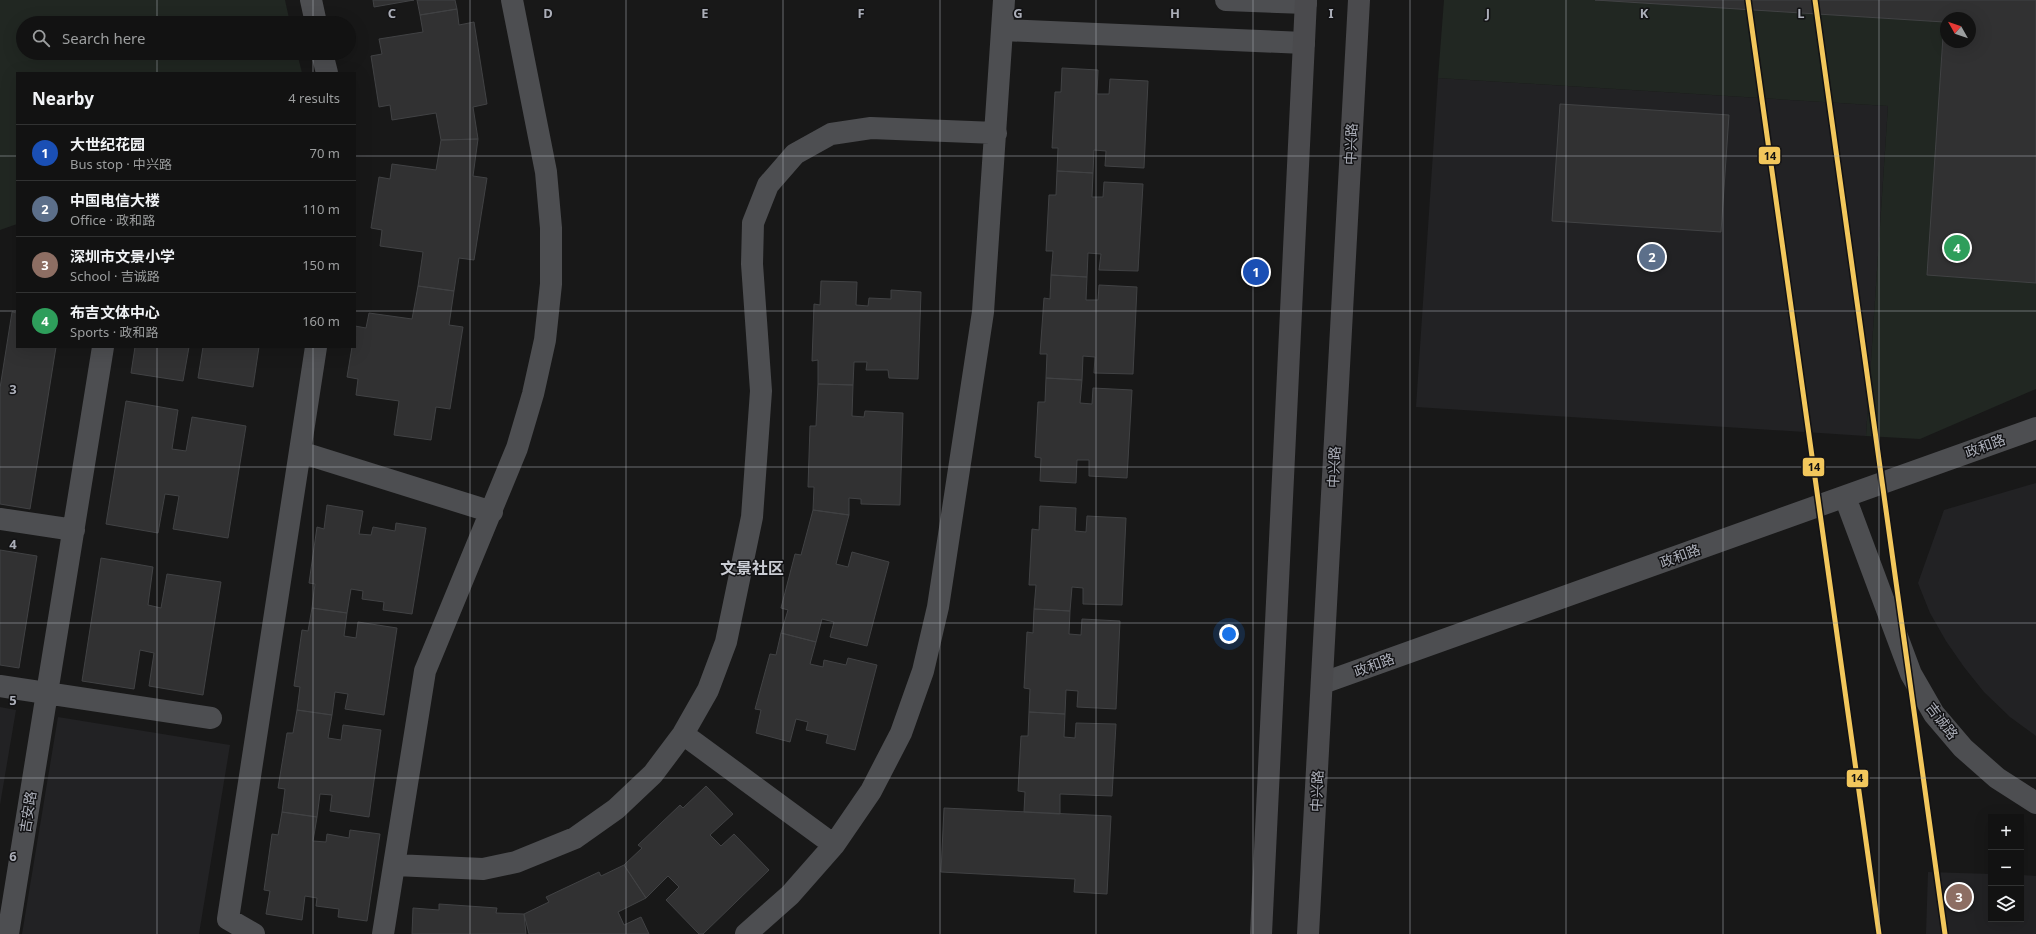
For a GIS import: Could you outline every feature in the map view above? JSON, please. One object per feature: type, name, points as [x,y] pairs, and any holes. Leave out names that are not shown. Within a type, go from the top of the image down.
[{"type":"main road","name":"中兴路","points":[[1308,934],[1323,683],[1359,0]]},
{"type":"main road","points":[[1261,934],[1306,2]]},
{"type":"street","points":[[311,0],[314,16]]},
{"type":"street","points":[[383,934],[425,671],[492,512],[517,448],[533,394],[545,340],[551,284],[551,228],[546,172],[512,0]]},
{"type":"street","points":[[746,934],[790,895],[834,845],[871,791],[898,739],[923,671],[938,607],[983,312],[1004,0]]},
{"type":"street","points":[[1226,0],[1306,2]]},
{"type":"street","points":[[1003,30],[1304,43]]},
{"type":"street","points":[[324,60],[327,72]]},
{"type":"street","points":[[394,865],[483,868],[516,862],[575,838],[616,809],[652,774],[683,734],[708,690],[726,642],[752,518],[761,390],[752,264],[753,223],[768,185],[794,154],[831,134],[871,128],[996,133]]},
{"type":"street","name":"吉安路","points":[[8,934],[103,348]]},
{"type":"street","points":[[254,934],[228,919],[316,348]]},
{"type":"street","name":"政和路","points":[[1323,683],[2036,428]]},
{"type":"street","points":[[300,452],[492,512]]},
{"type":"street","name":"吉诚路","points":[[1845,497],[1911,674],[1934,714],[1963,748],[1997,778],[2036,803]]},
{"type":"street","points":[[0,519],[74,530]]},
{"type":"street","points":[[0,686],[46,704],[211,718]]},
{"type":"street","points":[[683,734],[834,845]]},
{"type":"shaded area","points":[[0,0],[285,0],[288,16],[16,16],[16,60],[299,60],[302,72],[16,72],[16,224],[0,230]]},
{"type":"shaded area","points":[[1444,0],[2036,0],[2036,389],[1920,439],[1866,436],[1888,106],[1438,78]]},
{"type":"shaded area","points":[[1438,78],[1888,106],[1866,436],[1416,407]]},
{"type":"shaded area","points":[[2036,483],[2036,736],[2010,717],[1984,692],[1964,667],[1946,641],[1930,613],[1918,583],[1944,510]]},
{"type":"shaded area","points":[[0,707],[16,710],[0,805]]},
{"type":"shaded area","points":[[58,717],[230,745],[199,934],[22,934]]},
{"type":"shaded area","points":[[1928,872],[1988,874],[1988,922],[2024,922],[2024,875],[2036,876],[2036,934],[1926,934]]},
{"type":"building","points":[[373,0],[414,0],[374,7]]},
{"type":"building","points":[[417,0],[455,0],[457,9],[420,15]]},
{"type":"building","points":[[1595,0],[2036,0],[2036,283],[1927,275],[1942,48],[1976,48],[1976,12],[1940,12],[1940,22]]},
{"type":"building","points":[[457,9],[459,25],[474,22],[487,104],[473,107],[478,139],[441,140],[436,113],[392,120],[390,105],[379,107],[371,56],[382,54],[379,39],[423,32],[420,15]]},
{"type":"building","points":[[1062,68],[1098,70],[1097,94],[1109,94],[1110,79],[1148,81],[1144,168],[1105,166],[1106,151],[1094,150],[1093,173],[1057,171],[1058,148],[1052,148],[1055,92],[1061,92]]},
{"type":"building","points":[[1560,104],[1729,115],[1721,232],[1552,221]]},
{"type":"building","points":[[478,139],[473,176],[487,178],[474,260],[459,258],[454,291],[418,286],[423,252],[380,246],[382,230],[371,228],[379,177],[390,179],[392,164],[436,170],[441,140]]},
{"type":"building","points":[[1057,171],[1093,173],[1092,197],[1103,197],[1104,182],[1143,184],[1138,271],[1099,270],[1101,254],[1088,253],[1087,277],[1051,275],[1053,251],[1046,251],[1049,195],[1056,195]]},
{"type":"building","points":[[1051,275],[1087,277],[1086,300],[1098,300],[1099,285],[1137,287],[1133,374],[1094,373],[1095,357],[1083,356],[1082,380],[1046,378],[1047,354],[1040,354],[1044,298],[1050,299]]},
{"type":"building","points":[[821,281],[857,282],[856,305],[868,306],[869,298],[891,299],[891,290],[921,292],[918,379],[889,378],[888,370],[866,370],[867,362],[854,362],[853,385],[818,384],[818,360],[812,361],[814,304],[820,305]]},
{"type":"building","points":[[418,286],[454,291],[449,325],[463,327],[450,409],[436,407],[431,440],[394,435],[399,401],[356,395],[358,379],[347,377],[352,348],[356,348],[356,326],[366,328],[369,313],[412,319]]},
{"type":"building","points":[[12,312],[16,313],[16,348],[56,348],[30,509],[0,504],[0,388]]},
{"type":"building","points":[[135,348],[189,348],[183,381],[131,373]]},
{"type":"building","points":[[203,348],[259,348],[253,387],[198,378]]},
{"type":"building","points":[[1046,378],[1082,380],[1080,403],[1092,404],[1093,388],[1132,390],[1127,478],[1089,476],[1089,460],[1077,460],[1076,483],[1040,481],[1041,458],[1035,457],[1038,402],[1045,402]]},
{"type":"building","points":[[818,384],[853,385],[852,416],[864,417],[865,411],[903,413],[900,505],[861,504],[861,499],[849,498],[849,515],[813,510],[814,487],[808,487],[810,426],[816,426]]},
{"type":"building","points":[[126,401],[178,410],[172,449],[186,451],[192,417],[246,426],[228,538],[173,529],[179,496],[165,494],[158,533],[106,524]]},
{"type":"building","points":[[327,505],[363,511],[359,534],[371,535],[373,527],[395,531],[396,523],[426,528],[412,614],[383,610],[384,602],[362,599],[363,591],[351,589],[347,613],[312,608],[315,584],[309,583],[317,527],[324,529]]},
{"type":"building","points":[[1040,506],[1076,508],[1075,531],[1086,532],[1087,516],[1126,518],[1122,605],[1083,604],[1083,588],[1072,587],[1070,611],[1034,609],[1036,585],[1029,585],[1032,529],[1039,530]]},
{"type":"building","points":[[813,510],[849,515],[836,564],[848,567],[852,552],[889,562],[867,646],[830,637],[834,622],[822,619],[816,642],[781,633],[788,610],[781,608],[795,554],[801,555]]},
{"type":"building","points":[[0,550],[37,556],[19,668],[0,665]]},
{"type":"building","points":[[101,558],[153,567],[148,605],[161,608],[167,574],[221,582],[203,695],[149,686],[154,653],[140,650],[134,689],[82,681]]},
{"type":"building","points":[[312,608],[347,613],[344,636],[356,638],[358,622],[397,628],[384,715],[345,709],[348,694],[335,692],[332,715],[297,710],[300,687],[294,686],[302,630],[308,631]]},
{"type":"building","points":[[1034,609],[1070,611],[1069,634],[1081,635],[1082,619],[1120,621],[1116,709],[1077,707],[1078,691],[1066,690],[1065,714],[1029,712],[1030,689],[1024,688],[1027,632],[1033,633]]},
{"type":"building","points":[[781,633],[816,642],[810,664],[823,667],[824,660],[846,665],[848,658],[877,665],[855,750],[826,743],[828,735],[806,730],[808,722],[796,719],[790,742],[756,733],[761,710],[755,709],[770,654],[776,655]]},
{"type":"building","points":[[297,710],[332,715],[328,738],[341,740],[343,725],[381,730],[369,817],[330,811],[332,795],[320,794],[317,817],[282,812],[285,789],[278,788],[287,733],[293,733]]},
{"type":"building","points":[[1029,712],[1065,714],[1064,737],[1075,738],[1076,723],[1116,724],[1112,796],[1060,794],[1060,814],[1024,812],[1025,792],[1018,791],[1021,736],[1028,736]]},
{"type":"building","points":[[706,786],[733,814],[710,835],[721,846],[734,834],[769,870],[703,934],[699,934],[666,900],[679,887],[668,876],[646,898],[624,865],[642,848],[638,845],[680,805],[683,808]]},
{"type":"building","points":[[944,808],[1111,816],[1107,894],[1074,892],[1075,879],[941,872]]},
{"type":"building","points":[[282,812],[317,817],[313,841],[326,842],[327,834],[349,838],[350,830],[380,834],[367,921],[338,917],[339,909],[316,906],[317,898],[305,896],[302,920],[266,914],[270,891],[264,890],[272,834],[278,835]]},
{"type":"building","points":[[624,865],[646,898],[618,912],[624,925],[641,917],[649,934],[529,934],[524,914],[549,902],[546,897],[599,872],[601,876]]},
{"type":"building","points":[[439,904],[497,908],[496,913],[524,914],[526,934],[412,934],[413,908],[439,910]]},
{"type":"transit line","name":"14","points":[[1748,0],[1879,934]]},
{"type":"transit line","name":"14","points":[[1815,0],[1945,934]]},
{"type":"place","name":"布吉文体中心","points":[[1957,248]]},
{"type":"place","name":"中国电信大楼","points":[[1652,257]]},
{"type":"place","name":"大世纪花园","points":[[1256,272]]},
{"type":"place","name":"深圳市文景小学","points":[[1959,897]]},
{"type":"district","name":"文景社区","points":[[752,568]]}]
